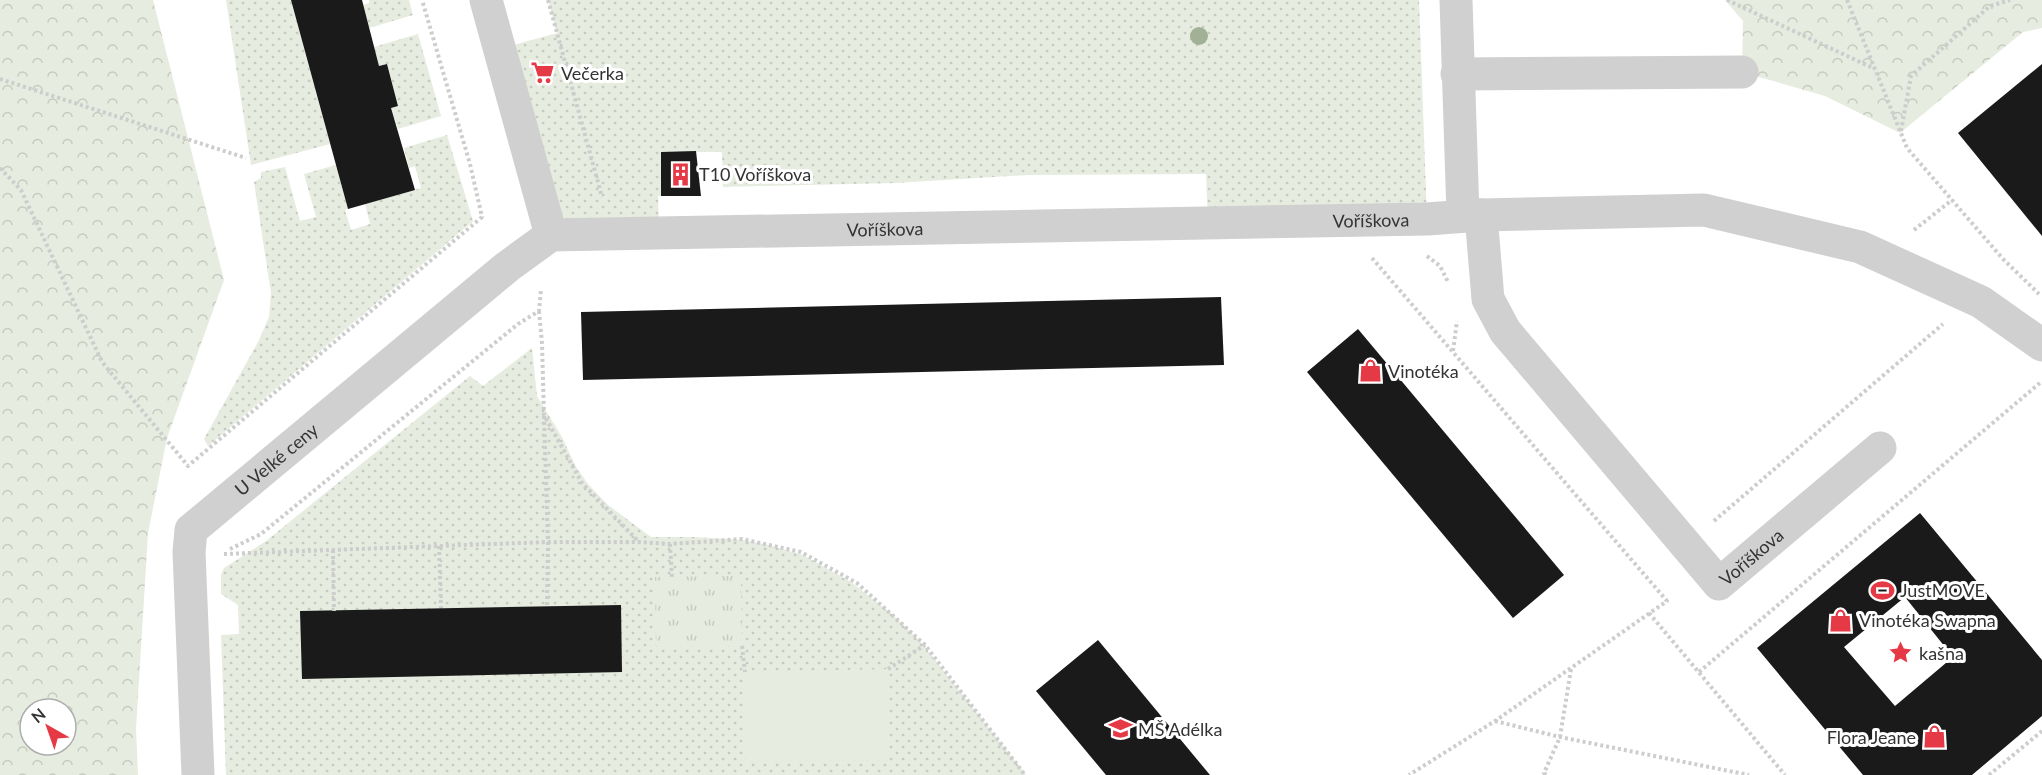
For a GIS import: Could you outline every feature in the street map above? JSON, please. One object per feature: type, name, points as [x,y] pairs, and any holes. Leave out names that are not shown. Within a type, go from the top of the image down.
[{"type":"street","points":[[486,0],[551,235]]},
{"type":"street","name":"Voříškova","points":[[1456,0],[1457,74],[1472,215],[1488,299],[1505,331],[1719,584],[1880,448]]},
{"type":"street","points":[[1457,74],[1742,72]]},
{"type":"street","name":"Voříškova","points":[[551,235],[612,232],[1427,219],[1472,215],[1704,210],[1860,247],[1981,302],[2037,360]]},
{"type":"street","name":"U Velké ceny","points":[[198,775],[189,552],[191,530],[507,267],[551,235]]},
{"type":"path","points":[[0,168],[21,190],[102,362],[188,466],[482,217],[470,164],[422,0]]},
{"type":"path","points":[[548,0],[612,232]]},
{"type":"path","points":[[1727,0],[1875,69]]},
{"type":"path","points":[[1847,0],[1907,148],[2003,260],[2042,297]]},
{"type":"path","points":[[1900,133],[1911,76],[1990,6],[2010,0]]},
{"type":"path","points":[[0,79],[246,158]]},
{"type":"path","points":[[1921,226],[1952,200]]},
{"type":"path","points":[[1421,250],[1440,266],[1450,288]]},
{"type":"path","points":[[1370,255],[1667,601],[1495,721],[1409,775]]},
{"type":"path","points":[[541,281],[539,310],[542,343],[548,606]]},
{"type":"path","points":[[539,310],[518,324],[261,534],[218,554],[548,542],[670,544],[742,539],[801,552],[857,583],[925,645],[1026,775]]},
{"type":"path","points":[[1453,351],[1457,319]]},
{"type":"path","points":[[1685,545],[1944,323]]},
{"type":"path","points":[[1699,672],[2042,382],[2037,360]]},
{"type":"path","points":[[544,415],[582,483],[639,542]]},
{"type":"path","points":[[670,544],[672,577]]},
{"type":"path","points":[[439,546],[441,608]]},
{"type":"path","points":[[333,550],[334,610]]},
{"type":"path","points":[[1649,613],[1785,775]]},
{"type":"path","points":[[888,669],[925,645]]},
{"type":"path","points":[[742,646],[745,672]]},
{"type":"path","points":[[1544,774],[1560,737],[1571,668]]},
{"type":"path","points":[[1495,721],[1560,737],[1749,775]]},
{"type":"path","points":[[1989,775],[2042,731]]},
{"type":"green space","points":[[0,0],[153,0],[224,280],[167,438],[148,533],[136,729],[138,775],[0,775]]},
{"type":"green space","points":[[226,0],[291,0],[330,144],[251,165]]},
{"type":"green space","points":[[369,0],[409,0],[413,15],[369,28],[363,5],[369,3]]},
{"type":"green space","points":[[548,0],[1419,0],[1427,219],[1208,222],[1206,174],[1027,175],[895,183],[723,187],[722,152],[661,152],[662,196],[658,196],[659,232],[551,235],[499,49],[557,33]]},
{"type":"green space","points":[[1725,0],[2042,0],[2042,28],[2023,32],[1900,133],[1825,96],[1742,72],[1743,21]]},
{"type":"green space","points":[[418,34],[441,116],[398,129],[391,108],[398,105],[387,64],[379,66],[374,47]]},
{"type":"green space","points":[[447,135],[473,221],[208,446],[204,439],[259,340],[269,317],[271,293],[254,182],[261,178],[261,172],[285,167],[300,221],[316,217],[304,174],[336,165],[351,230],[370,224],[365,204],[421,188],[415,166],[409,168],[404,148]]},
{"type":"green space","points":[[532,348],[537,396],[562,437],[576,467],[608,505],[651,537],[743,540],[769,545],[803,555],[851,582],[893,615],[920,641],[1026,775],[226,775],[221,635],[239,634],[238,605],[221,594],[221,575],[224,568],[266,541],[470,376],[483,386]]},
{"type":"green space","points":[[741,576],[742,646],[656,646],[655,577]]},
{"type":"green space","points":[[888,669],[888,760],[746,761],[745,672]]},
{"type":"building","points":[[291,0],[362,0],[379,66],[387,64],[398,106],[391,108],[415,190],[348,209]]},
{"type":"building","points":[[2042,64],[2042,236],[1958,133]]},
{"type":"building","name":"T10 Voříškova","points":[[696,151],[701,196],[661,196],[661,152]]},
{"type":"building","points":[[1221,297],[1224,365],[583,380],[581,312]]},
{"type":"building","points":[[1358,329],[1564,575],[1513,618],[1307,372]]},
{"type":"building","points":[[1920,513],[2042,660],[2042,716],[1972,775],[1863,775],[1757,648]],"holes":[[[1905,597],[1953,657],[1895,706],[1844,647]]]},
{"type":"building","points":[[621,605],[622,672],[302,679],[300,611]]},
{"type":"building","name":"MŠ Adélka","points":[[1098,640],[1210,775],[1106,775],[1036,691]]},
{"type":"place","name":"Večerka","points":[[543,73]]},
{"type":"place","name":"T10 Voříškova","points":[[681,174]]},
{"type":"place","name":"Vinotéka","points":[[1370,371]]},
{"type":"place","name":"JustMOVE","points":[[1882,590]]},
{"type":"place","name":"Vinotéka Swapna","points":[[1841,620]]},
{"type":"place","name":"kašna","points":[[1901,653]]},
{"type":"place","name":"MŠ Adélka","points":[[1120,729]]},
{"type":"place","name":"Flora Jeane","points":[[1934,737]]}]
